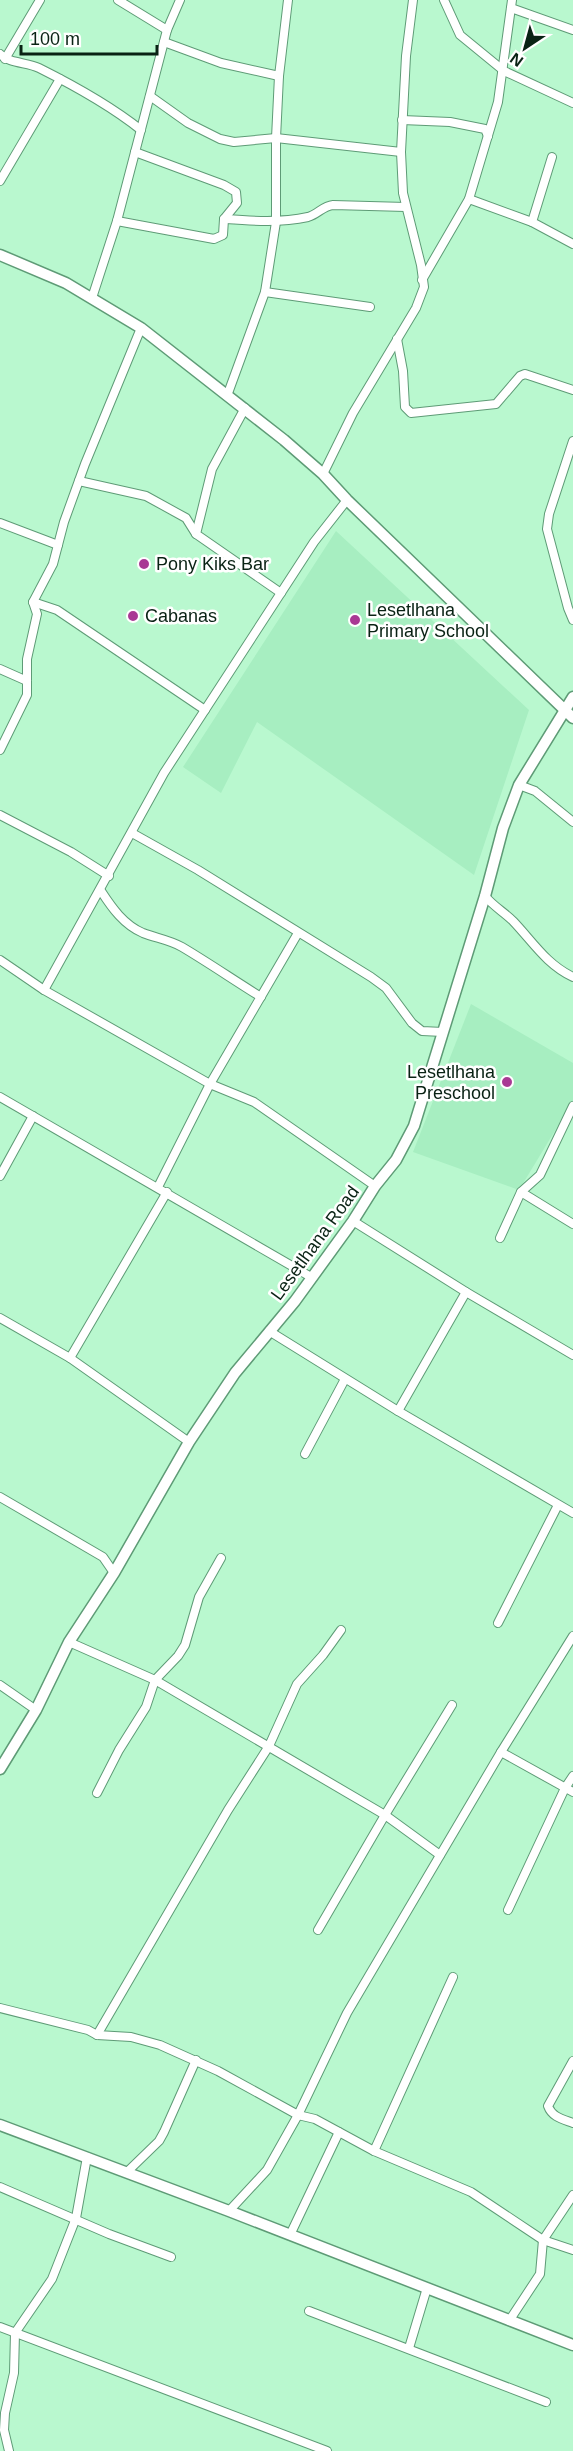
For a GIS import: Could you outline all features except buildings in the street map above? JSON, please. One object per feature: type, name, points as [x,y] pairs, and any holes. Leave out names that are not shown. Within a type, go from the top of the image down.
[{"type":"street","points":[[40,0],[2,57],[36,66],[118,112],[141,130]]},
{"type":"street","points":[[118,0],[167,30]]},
{"type":"street","points":[[92,298],[117,221],[167,30],[180,0]]},
{"type":"street","points":[[227,396],[265,292],[276,222],[279,76],[288,0]]},
{"type":"street","points":[[323,474],[353,413],[416,308],[424,287],[406,207],[401,152],[408,35],[413,0]]},
{"type":"street","points":[[444,0],[460,35],[504,71],[573,103]]},
{"type":"street","points":[[422,280],[469,199],[504,71],[512,4],[573,30]]},
{"type":"street","points":[[164,42],[221,63],[279,76]]},
{"type":"street","points":[[0,181],[60,79]]},
{"type":"street","points":[[150,96],[188,123],[220,139],[234,142],[276,138],[401,152]]},
{"type":"street","points":[[402,120],[450,122],[485,129],[488,136]]},
{"type":"street","points":[[117,221],[214,240],[223,235],[224,219],[237,203],[236,192],[224,185],[135,152]]},
{"type":"street","points":[[532,222],[552,157]]},
{"type":"street","points":[[469,199],[532,222],[573,244]]},
{"type":"street","points":[[224,219],[276,222],[311,216],[333,205],[406,207]]},
{"type":"street","points":[[0,255],[40,270],[141,328],[245,408],[323,474],[347,500],[573,718]]},
{"type":"street","points":[[265,292],[370,307]]},
{"type":"street","points":[[0,750],[27,695],[27,659],[37,614],[33,602],[53,564],[79,481],[141,328]]},
{"type":"street","points":[[397,339],[403,371],[405,407],[411,413],[496,404],[520,376],[525,374],[573,390]]},
{"type":"street","points":[[195,534],[212,469],[245,408]]},
{"type":"street","points":[[573,441],[549,514],[547,529],[573,620]]},
{"type":"street","points":[[79,481],[146,496],[186,518],[195,534],[281,592]]},
{"type":"street","points":[[44,990],[164,773],[314,542],[347,500]]},
{"type":"street","points":[[0,523],[58,545]]},
{"type":"street","points":[[33,602],[57,610],[205,710]]},
{"type":"street","points":[[0,669],[27,681]]},
{"type":"street","name":"Lesetlhana Road","points":[[0,1769],[36,1710],[69,1642],[114,1573],[189,1442],[235,1373],[295,1301],[353,1221],[375,1186],[396,1160],[414,1126],[485,896],[503,828],[519,785],[573,697]]},
{"type":"street","points":[[519,785],[536,791],[573,822]]},
{"type":"street","points":[[0,815],[71,852],[109,876]]},
{"type":"street","points":[[132,832],[198,870],[298,933],[344,958],[386,988],[412,1023],[422,1031],[443,1032]]},
{"type":"street","points":[[100,891],[128,924],[144,933],[181,946],[261,997]]},
{"type":"street","points":[[485,896],[491,904],[514,922],[549,962],[573,976]]},
{"type":"street","points":[[158,1187],[210,1084],[298,933]]},
{"type":"street","points":[[0,960],[44,990],[210,1084],[254,1102],[375,1186]]},
{"type":"street","points":[[0,1096],[311,1277]]},
{"type":"street","points":[[500,1238],[521,1192],[540,1175],[572,1109]]},
{"type":"street","points":[[0,1176],[33,1116]]},
{"type":"street","points":[[70,1358],[167,1192]]},
{"type":"street","points":[[521,1192],[573,1224]]},
{"type":"street","points":[[353,1221],[466,1292],[573,1355]]},
{"type":"street","points":[[398,1411],[466,1292]]},
{"type":"street","points":[[0,1318],[70,1358],[189,1442]]},
{"type":"street","points":[[269,1331],[398,1411],[573,1513]]},
{"type":"street","points":[[305,1454],[345,1379]]},
{"type":"street","points":[[0,1497],[104,1557],[114,1573]]},
{"type":"street","points":[[498,1623],[558,1505]]},
{"type":"street","points":[[97,1793],[118,1750],[146,1707],[155,1680],[178,1656],[185,1644],[199,1597],[221,1558]]},
{"type":"street","points":[[97,2035],[228,1810],[269,1746],[297,1684],[323,1655],[341,1630]]},
{"type":"street","points":[[229,2211],[267,2170],[298,2115],[347,2013],[501,1752],[573,1636]]},
{"type":"street","points":[[69,1642],[155,1680],[385,1815],[440,1855]]},
{"type":"street","points":[[0,1685],[36,1710]]},
{"type":"street","points":[[318,1930],[452,1705]]},
{"type":"street","points":[[501,1752],[569,1790]]},
{"type":"street","points":[[508,1910],[569,1790],[573,1776]]},
{"type":"street","points":[[374,2151],[453,1977]]},
{"type":"street","points":[[0,2008],[88,2030],[97,2035],[131,2037],[196,2060],[298,2115],[315,2119],[374,2151],[471,2192],[543,2240],[573,2250]]},
{"type":"street","points":[[127,2172],[159,2141],[196,2060]]},
{"type":"street","points":[[573,2061],[548,2106],[550,2112],[573,2123]]},
{"type":"street","points":[[0,2125],[573,2345]]},
{"type":"street","points":[[290,2235],[339,2132]]},
{"type":"street","points":[[9,2451],[4,2430],[5,2413],[14,2373],[15,2333],[52,2278],[76,2218],[87,2157]]},
{"type":"street","points":[[0,2187],[109,2234],[171,2257]]},
{"type":"street","points":[[509,2321],[540,2274],[543,2240],[573,2195]]},
{"type":"street","points":[[409,2348],[427,2288]]},
{"type":"street","points":[[309,2312],[409,2348],[546,2402]]},
{"type":"street","points":[[0,2327],[327,2451]]},
{"type":"shaded area","name":"Lesetlhana Primary School","points":[[336,531],[529,710],[474,875],[257,722],[221,793],[183,767]]},
{"type":"shaded area","name":"Lesetlhana Preschool","points":[[471,1004],[573,1063],[573,1101],[519,1190],[413,1152]]},
{"type":"place","name":"Pony Kiks Bar","points":[[144,564]]},
{"type":"place","name":"Cabanas","points":[[133,616]]},
{"type":"place","name":"Lesetlhana Primary School","points":[[355,620]]},
{"type":"place","name":"Lesetlhana Preschool","points":[[507,1082]]}]
